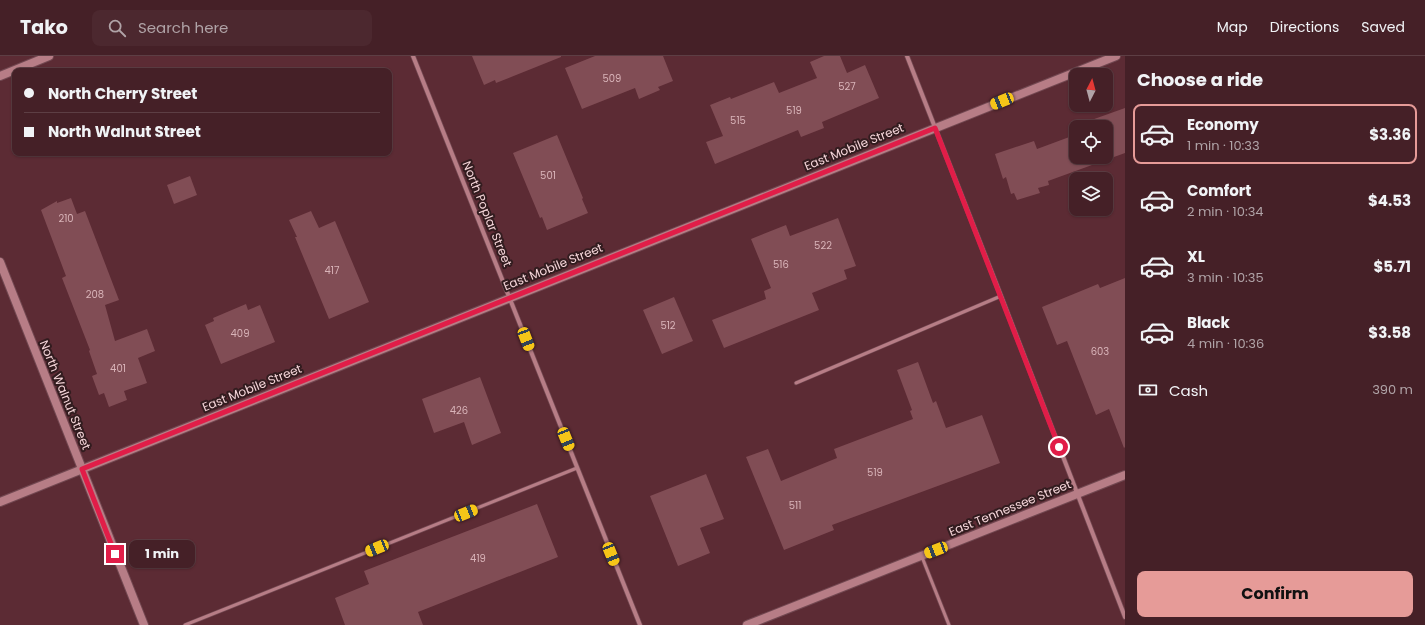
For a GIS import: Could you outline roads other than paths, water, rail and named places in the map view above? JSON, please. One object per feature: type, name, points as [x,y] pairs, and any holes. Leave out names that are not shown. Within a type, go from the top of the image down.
[{"type":"street","points":[[20,68],[49,56]]},
{"type":"street","name":"North Poplar Street","points":[[413,56],[640,625]]},
{"type":"street","points":[[906,56],[1001,296],[1125,617]]},
{"type":"street","name":"East Mobile Street","points":[[0,502],[1116,56]]},
{"type":"street","points":[[0,76],[12,71]]},
{"type":"street","name":"North Walnut Street","points":[[0,262],[144,625]]},
{"type":"street","name":"East Tennessee Street","points":[[748,625],[1125,475]]},
{"type":"lane","points":[[796,383],[1001,296]]},
{"type":"lane","points":[[185,625],[577,468]]},
{"type":"lane","points":[[921,556],[949,625]]}]
